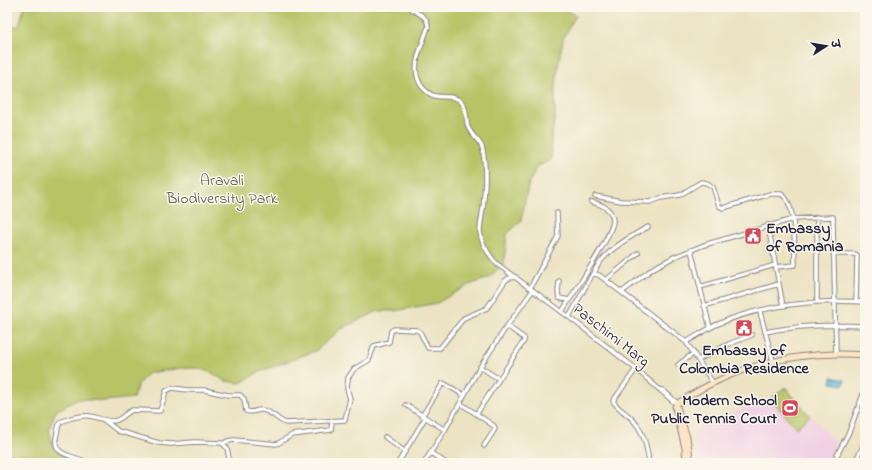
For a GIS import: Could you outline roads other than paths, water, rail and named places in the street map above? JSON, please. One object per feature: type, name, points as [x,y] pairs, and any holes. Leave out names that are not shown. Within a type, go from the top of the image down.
[{"type":"main road","points":[[677,404],[713,383],[751,367],[773,361],[802,355],[836,353],[865,355]]},
{"type":"main road","points":[[677,404],[676,414],[683,439],[686,463]]},
{"type":"main road","points":[[677,404],[688,437],[691,463]]},
{"type":"street","name":"Paschimi Marg","points":[[409,7],[425,18],[428,22],[428,27],[417,64],[417,79],[429,94],[435,96],[453,97],[464,105],[469,129],[481,146],[485,166],[483,208],[480,226],[482,238],[488,252],[493,259],[569,316],[660,390],[663,390],[677,404]]},
{"type":"street","points":[[595,196],[621,201],[650,202],[680,195],[699,183],[704,182],[713,187],[721,208],[770,194],[781,194],[788,200],[793,218],[795,265],[775,266],[700,287]]},
{"type":"street","points":[[562,312],[598,254],[612,226],[612,218],[609,211],[601,204],[591,202]]},
{"type":"street","points":[[424,463],[445,430],[480,367],[532,289],[558,236],[557,213]]},
{"type":"street","points":[[817,217],[817,302]]},
{"type":"street","points":[[622,292],[652,269],[691,250],[793,218],[833,217],[836,353]]},
{"type":"street","points":[[768,225],[783,306]]},
{"type":"street","points":[[569,316],[597,267],[611,252],[632,236],[648,227]]},
{"type":"street","points":[[691,250],[710,328]]},
{"type":"street","points":[[606,280],[638,253]]},
{"type":"street","points":[[834,254],[857,255],[856,301]]},
{"type":"street","points":[[594,274],[599,275],[606,280],[686,342],[713,383]]},
{"type":"street","points":[[88,463],[81,459],[68,456],[60,452],[57,448],[56,442],[59,423],[65,420],[84,416],[104,420],[117,420],[133,410],[160,411],[166,391],[172,388],[204,390],[242,396],[246,411],[251,413],[262,410],[276,416],[286,424],[343,421],[345,419],[350,399],[347,388],[349,375],[354,369],[369,360],[374,346],[389,342],[391,331],[417,330],[420,332],[428,348],[440,348],[464,318],[487,308],[505,281],[509,278],[516,277]]},
{"type":"street","points":[[559,281],[559,298],[569,300]]},
{"type":"street","points":[[704,306],[779,284]]},
{"type":"street","points":[[686,342],[710,328],[727,321],[783,306],[836,301],[865,302]]},
{"type":"street","points":[[760,312],[773,361]]},
{"type":"street","points":[[477,413],[525,340],[507,326]]},
{"type":"street","points":[[765,332],[798,326],[865,326]]},
{"type":"street","points":[[698,360],[729,344],[752,335]]},
{"type":"street","points":[[678,365],[694,353]]},
{"type":"street","points":[[480,367],[499,379]]},
{"type":"street","points":[[636,369],[613,401],[634,421],[641,431],[646,446],[649,463]]},
{"type":"street","points":[[422,416],[443,384],[464,396]]},
{"type":"street","points":[[833,463],[849,432],[865,389]]},
{"type":"street","points":[[460,403],[477,413],[495,428],[484,446]]},
{"type":"street","points":[[406,405],[445,430]]},
{"type":"street","points":[[860,405],[865,406]]},
{"type":"street","points":[[398,463],[425,418]]},
{"type":"street","points":[[104,420],[118,431],[159,443],[171,444],[224,443],[234,440],[277,444],[292,435],[331,430],[332,421]]},
{"type":"street","points":[[385,437],[405,452]]},
{"type":"street","points":[[224,443],[227,448],[230,463]]},
{"type":"street","points":[[854,463],[865,443]]},
{"type":"street","points":[[431,453],[446,463]]},
{"type":"water","points":[[832,377],[845,380],[844,385],[831,383]]},
{"type":"place","name":"Embassy of Romania","points":[[753,236]]},
{"type":"place","name":"Embassy of Colombia Residence","points":[[744,328]]},
{"type":"place","name":"Modern School Public Tennis Court","points":[[790,408]]},
{"type":"park label","name":"Aravali Biodiversity Park","points":[[222,188]]}]
